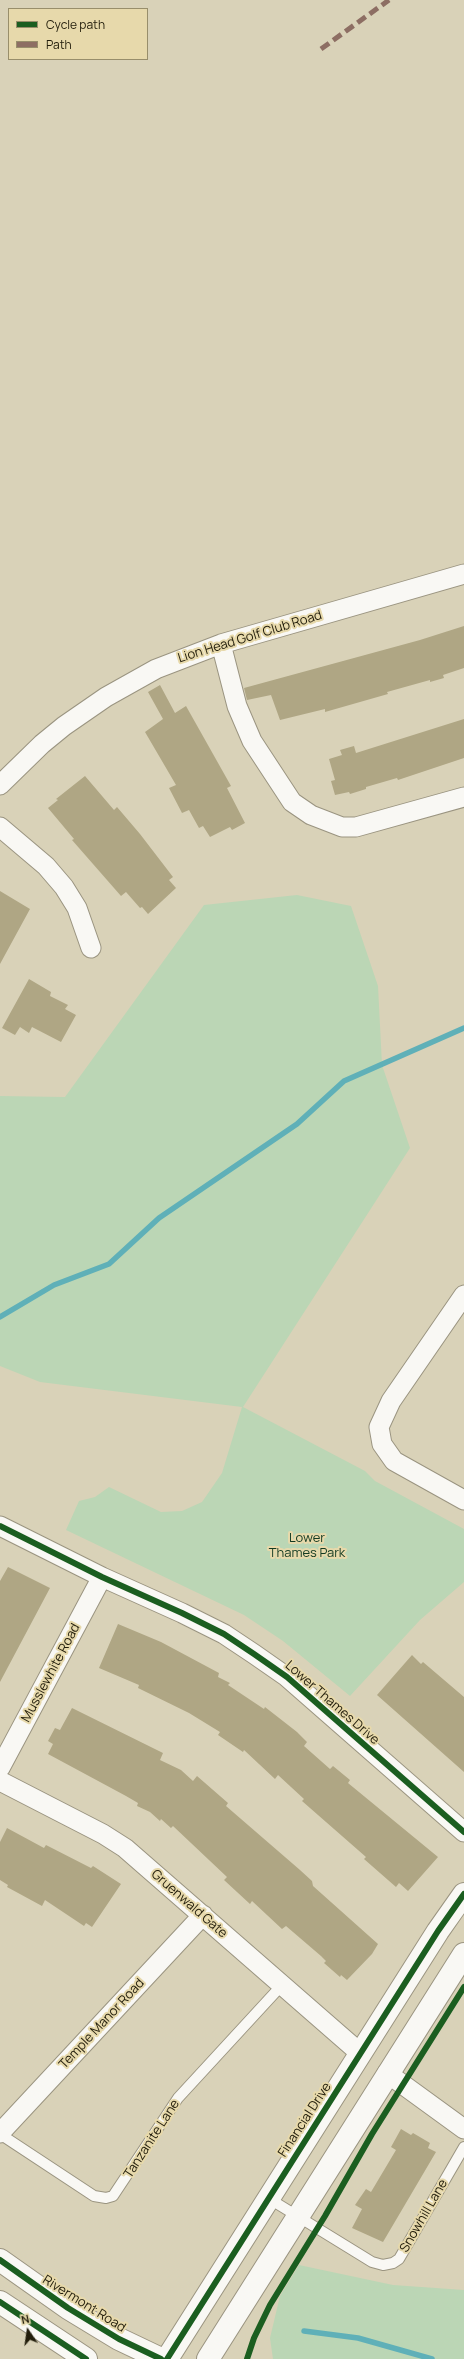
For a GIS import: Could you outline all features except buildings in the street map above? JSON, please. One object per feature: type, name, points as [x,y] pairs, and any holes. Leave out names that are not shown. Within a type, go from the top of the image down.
[{"type":"street","name":"Lion Head Golf Club Road","points":[[0,785],[42,744],[106,697],[156,669],[221,644],[464,574]]},
{"type":"street","points":[[221,644],[237,706],[252,741],[292,802],[311,815],[342,827],[356,828],[464,797]]},
{"type":"street","points":[[0,827],[46,866],[64,887],[77,908],[90,948]]},
{"type":"street","points":[[464,1295],[391,1401],[379,1427],[382,1444],[394,1461],[464,1500]]},
{"type":"street","name":"Lower Thames Drive","points":[[0,1526],[224,1634],[274,1667],[464,1832]]},
{"type":"street","name":"Musslewhite Road","points":[[0,1768],[102,1576]]},
{"type":"street","name":"Gruenwald Gate","points":[[0,1781],[103,1834],[125,1848],[360,2053]]},
{"type":"street","name":"Financial Drive","points":[[167,2359],[360,2053],[464,1894]]},
{"type":"street","name":"Temple Manor Road","points":[[0,2134],[203,1915]]},
{"type":"street","points":[[208,2359],[387,2073],[464,1954]]},
{"type":"street","points":[[387,2073],[464,2129]]},
{"type":"street","name":"Rivermont Road","points":[[0,2260],[68,2308],[119,2339],[161,2359]]},
{"type":"street","points":[[0,2302],[86,2359]]},
{"type":"lane","name":"Tanzanite Lane","points":[[0,2134],[94,2196],[106,2198],[113,2196],[178,2098],[282,1985]]},
{"type":"lane","name":"Snowhill Lane","points":[[268,2198],[372,2262],[383,2265],[393,2263],[399,2259],[464,2147]]},
{"type":"green space","name":"Lower Thames Park","points":[[297,895],[351,906],[378,986],[382,1065],[410,1148],[243,1407],[365,1471],[375,1481],[464,1529],[464,1582],[420,1620],[350,1696],[283,1641],[244,1615],[66,1530],[79,1501],[95,1497],[109,1487],[161,1512],[182,1511],[202,1502],[222,1473],[242,1407],[40,1382],[0,1366],[0,1096],[65,1097],[204,905]]},
{"type":"green space","points":[[299,2265],[393,2285],[464,2290],[464,2359],[273,2359],[270,2338],[280,2296]]},
{"type":"waterway","points":[[0,1317],[54,1285],[109,1264],[159,1218],[297,1124],[344,1081],[464,1028]]},
{"type":"waterway","points":[[304,2331],[358,2338],[432,2359]]},
{"type":"marked path","points":[[321,49],[389,0]]},
{"type":"cycle path","points":[[0,1526],[102,1577],[182,1613],[224,1634],[287,1677],[464,1832]]},
{"type":"cycle path","points":[[167,2359],[438,1931],[464,1894]]},
{"type":"cycle path","points":[[247,2359],[254,2338],[270,2305],[325,2216],[372,2134],[464,1987]]},
{"type":"cycle path","points":[[0,2260],[68,2308],[119,2339],[161,2359]]},
{"type":"cycle path","points":[[0,2302],[86,2359]]}]
